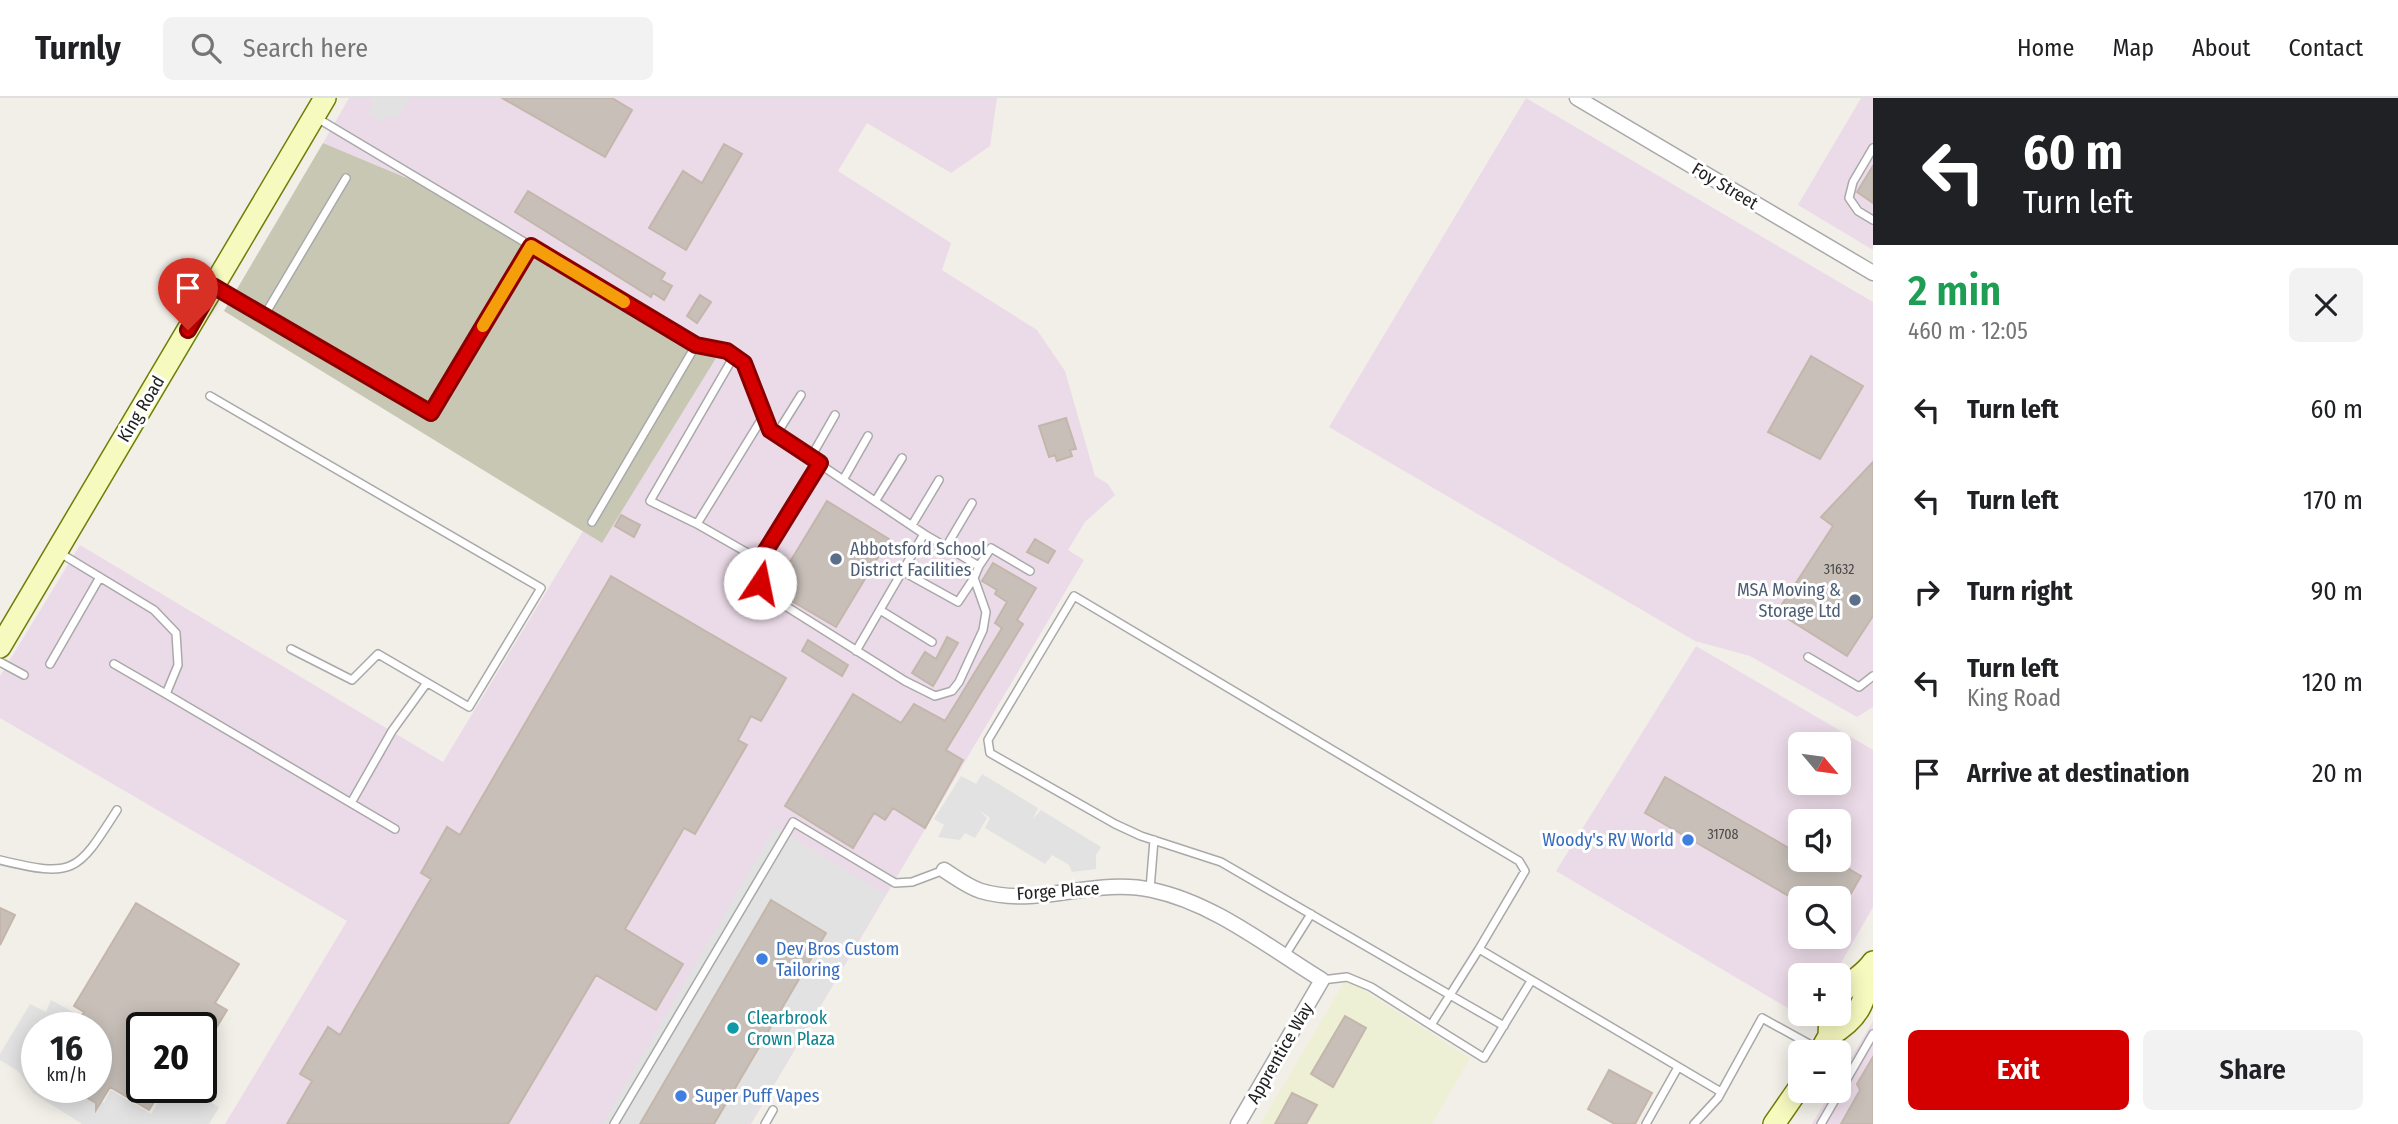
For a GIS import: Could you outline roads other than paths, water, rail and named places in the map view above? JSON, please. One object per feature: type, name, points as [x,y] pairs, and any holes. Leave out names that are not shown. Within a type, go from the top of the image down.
[{"type":"street","name":"King Road","points":[[0,647],[325,98]]},
{"type":"street","name":"Foy Street","points":[[1577,98],[1873,273]]},
{"type":"street","name":"Forge Place","points":[[943,870],[980,891],[1007,894],[1039,895],[1086,887],[1150,889],[1201,906],[1322,980]]},
{"type":"street","points":[[1851,980],[1870,966]]},
{"type":"street","points":[[1830,1040],[1848,1025],[1867,993],[1870,966]]},
{"type":"street","name":"Apprentice Way","points":[[1238,1124],[1322,980]]},
{"type":"street","points":[[1774,1124],[1789,1103]]},
{"type":"lane","points":[[314,117],[696,345],[712,346],[734,356],[744,363],[770,430],[924,534],[979,566]]},
{"type":"lane","points":[[1873,148],[1853,182],[1849,198],[1858,211],[1873,220]]},
{"type":"lane","points":[[264,316],[346,178]]},
{"type":"lane","points":[[213,286],[431,413],[531,246]]},
{"type":"lane","points":[[592,522],[696,345]]},
{"type":"lane","points":[[734,356],[650,501],[760,560]]},
{"type":"lane","points":[[776,435],[801,395]]},
{"type":"lane","points":[[210,396],[541,587],[469,707],[378,654],[352,680],[291,649]]},
{"type":"lane","points":[[697,524],[764,415]]},
{"type":"lane","points":[[811,457],[835,415]]},
{"type":"lane","points":[[843,480],[868,436]]},
{"type":"lane","points":[[876,500],[902,458]]},
{"type":"lane","points":[[820,463],[760,560],[760,583],[768,595],[856,651],[935,696],[952,691],[983,630],[986,612],[974,578]]},
{"type":"lane","points":[[912,525],[939,480]]},
{"type":"lane","points":[[946,547],[972,503]]},
{"type":"lane","points":[[856,651],[924,534]]},
{"type":"lane","points":[[902,571],[958,602],[990,548],[1030,571]]},
{"type":"lane","points":[[57,550],[154,610],[176,633],[178,665],[166,694]]},
{"type":"lane","points":[[50,663],[100,577]]},
{"type":"lane","points":[[1431,1026],[1450,995],[1479,949],[1525,871],[1519,862],[1074,596],[988,740],[987,749],[1115,824],[1221,862],[1450,995],[1504,1026]]},
{"type":"lane","points":[[880,610],[932,642]]},
{"type":"lane","points":[[1808,657],[1859,687],[1873,676]]},
{"type":"lane","points":[[0,662],[24,674]]},
{"type":"lane","points":[[114,664],[395,829]]},
{"type":"lane","points":[[351,803],[392,731],[426,684]]},
{"type":"lane","points":[[0,860],[45,871],[72,868],[90,852],[117,810]]},
{"type":"lane","points":[[614,1124],[793,822],[895,883],[912,882],[943,870]]},
{"type":"lane","points":[[1150,889],[1154,840]]},
{"type":"lane","points":[[1284,957],[1311,914]]},
{"type":"lane","points":[[1479,949],[1677,1069],[1721,1092]]},
{"type":"lane","points":[[1322,980],[1347,977],[1371,987],[1484,1058],[1531,981]]},
{"type":"lane","points":[[1694,1124],[1721,1092],[1762,1018],[1810,1040]]},
{"type":"lane","points":[[1821,1124],[1873,1034]]},
{"type":"lane","points":[[1646,1124],[1677,1069]]},
{"type":"lane","points":[[765,1124],[773,1111]]},
{"type":"place","name":"Abbotsford School District Facilities","points":[[836,559]]},
{"type":"place","name":"MSA Moving & Storage Ltd","points":[[1855,600]]},
{"type":"place","name":"Woody's RV World","points":[[1688,840]]},
{"type":"place","name":"Dev Bros Custom Tailoring","points":[[762,959]]},
{"type":"place","name":"Clearbrook Crown Plaza","points":[[733,1028]]},
{"type":"place","name":"Super Puff Vapes","points":[[681,1096]]}]
